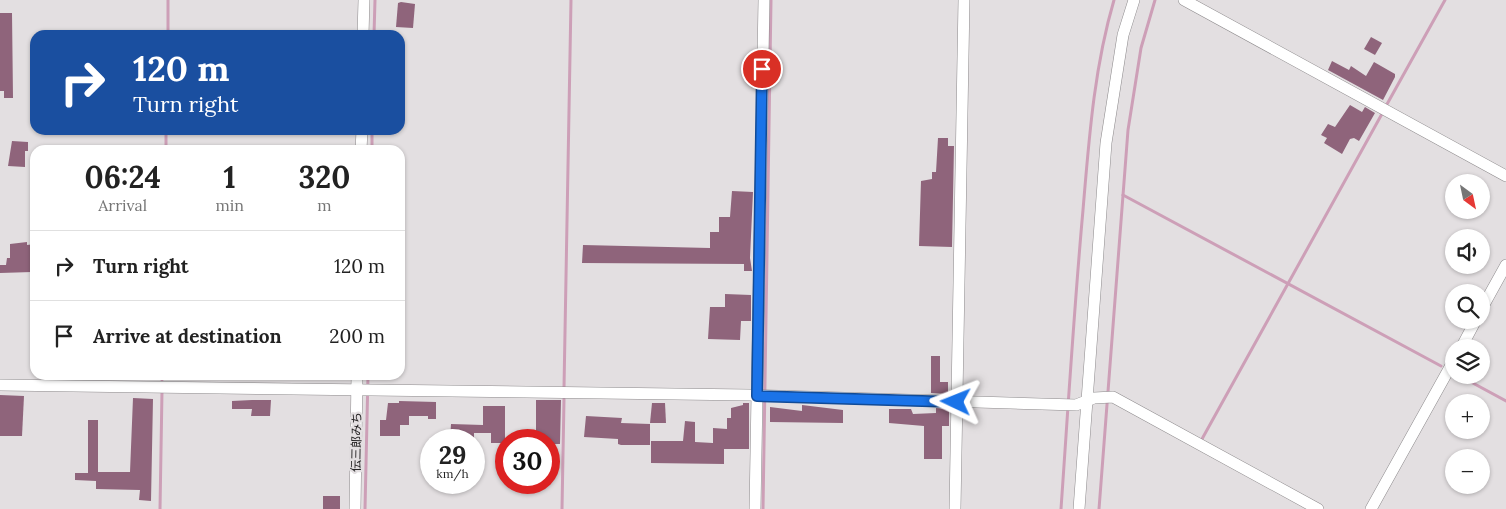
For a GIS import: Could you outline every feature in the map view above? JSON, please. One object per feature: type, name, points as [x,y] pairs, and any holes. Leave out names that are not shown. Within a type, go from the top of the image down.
[{"type":"street","points":[[363,30],[364,0]]},
{"type":"street","points":[[755,509],[762,396],[764,0]]},
{"type":"street","points":[[955,509],[964,0]]},
{"type":"street","points":[[1079,509],[1106,143],[1123,35],[1134,0]]},
{"type":"street","points":[[1184,0],[1506,176]]},
{"type":"street","points":[[1490,294],[1506,265]]},
{"type":"street","points":[[1370,509],[1445,376]]},
{"type":"street","name":"伝三郎みち","points":[[355,509],[364,389],[360,380]]},
{"type":"street","points":[[0,385],[762,396],[1068,405],[1106,397],[1318,509]]},
{"type":"building","points":[[398,3],[415,4],[413,28],[396,27]]},
{"type":"building","points":[[0,13],[12,13],[13,98],[4,98],[4,91],[0,91]]},
{"type":"building","points":[[1371,37],[1382,43],[1375,55],[1364,49]]},
{"type":"building","points":[[1332,61],[1349,70],[1351,66],[1366,76],[1374,62],[1395,74],[1395,77],[1383,100],[1328,70]]},
{"type":"building","points":[[1350,105],[1362,112],[1365,107],[1375,113],[1359,141],[1354,138],[1350,139],[1342,154],[1324,143],[1327,138],[1321,135],[1328,124],[1335,127]]},
{"type":"building","points":[[938,138],[948,138],[948,146],[954,146],[952,247],[919,246],[921,181],[932,179],[932,172],[936,172]]},
{"type":"building","points":[[12,141],[28,142],[28,151],[25,151],[25,167],[8,166]]},
{"type":"building","points":[[732,191],[753,192],[750,258],[752,271],[744,271],[744,264],[582,263],[583,245],[710,248],[710,232],[719,232],[719,217],[730,217]]},
{"type":"building","points":[[27,242],[27,245],[30,245],[30,272],[0,273],[0,265],[6,265],[7,258],[10,258],[10,244]]},
{"type":"building","points":[[725,294],[751,295],[751,321],[741,321],[740,340],[708,339],[710,307],[725,307]]},
{"type":"building","points":[[931,356],[940,356],[940,382],[948,382],[948,394],[931,393]]},
{"type":"building","points":[[0,395],[24,396],[22,436],[0,436]]},
{"type":"building","points":[[133,398],[153,399],[151,501],[139,500],[140,490],[96,489],[96,481],[75,480],[75,473],[88,473],[88,420],[98,420],[98,472],[130,472]]},
{"type":"building","points":[[271,400],[270,416],[251,416],[252,409],[232,409],[232,401]]},
{"type":"building","points":[[536,400],[561,400],[560,444],[560,429],[536,429]]},
{"type":"building","points":[[399,401],[436,402],[436,419],[428,419],[428,416],[409,416],[409,425],[400,425],[400,436],[380,436],[380,420],[386,420],[388,403],[399,403]]},
{"type":"building","points":[[652,403],[665,403],[666,423],[650,423]]},
{"type":"building","points":[[743,403],[749,403],[749,449],[724,449],[724,464],[651,463],[651,441],[683,441],[685,421],[695,422],[695,442],[713,443],[713,428],[727,429],[727,418],[731,418],[731,408],[743,405]]},
{"type":"building","points":[[802,405],[843,410],[843,423],[770,422],[770,407],[802,411]]},
{"type":"building","points":[[483,406],[505,406],[505,429],[495,429],[495,443],[491,443],[491,433],[485,433],[485,429],[451,429],[451,424],[483,425]]},
{"type":"building","points":[[936,408],[948,409],[949,411],[949,426],[942,426],[942,459],[924,459],[924,426],[889,423],[889,409],[911,409],[913,414],[936,413]]},
{"type":"building","points":[[586,416],[622,418],[621,423],[650,424],[650,445],[621,445],[618,444],[618,439],[584,437]]},
{"type":"building","points":[[323,496],[340,496],[340,509],[323,509]]},
{"type":"waterway","points":[[168,0],[168,30]]},
{"type":"waterway","points":[[374,30],[375,0]]},
{"type":"waterway","points":[[564,388],[571,0]]},
{"type":"waterway","points":[[763,509],[771,0]]},
{"type":"waterway","points":[[1061,509],[1090,130],[1097,78],[1114,0]]},
{"type":"waterway","points":[[1099,509],[1128,130],[1141,48],[1155,0]]},
{"type":"waterway","points":[[1386,106],[1445,0]]},
{"type":"waterway","points":[[1202,439],[1383,112]]},
{"type":"waterway","points":[[166,135],[166,145]]},
{"type":"waterway","points":[[372,135],[372,145]]},
{"type":"waterway","points":[[1123,195],[1441,366]]},
{"type":"waterway","points":[[365,509],[368,380]]},
{"type":"waterway","points":[[1475,384],[1506,401]]},
{"type":"waterway","points":[[160,509],[162,391]]},
{"type":"waterway","points":[[562,509],[564,399]]},
{"type":"route","points":[[762,69],[757,396],[956,402]]}]
